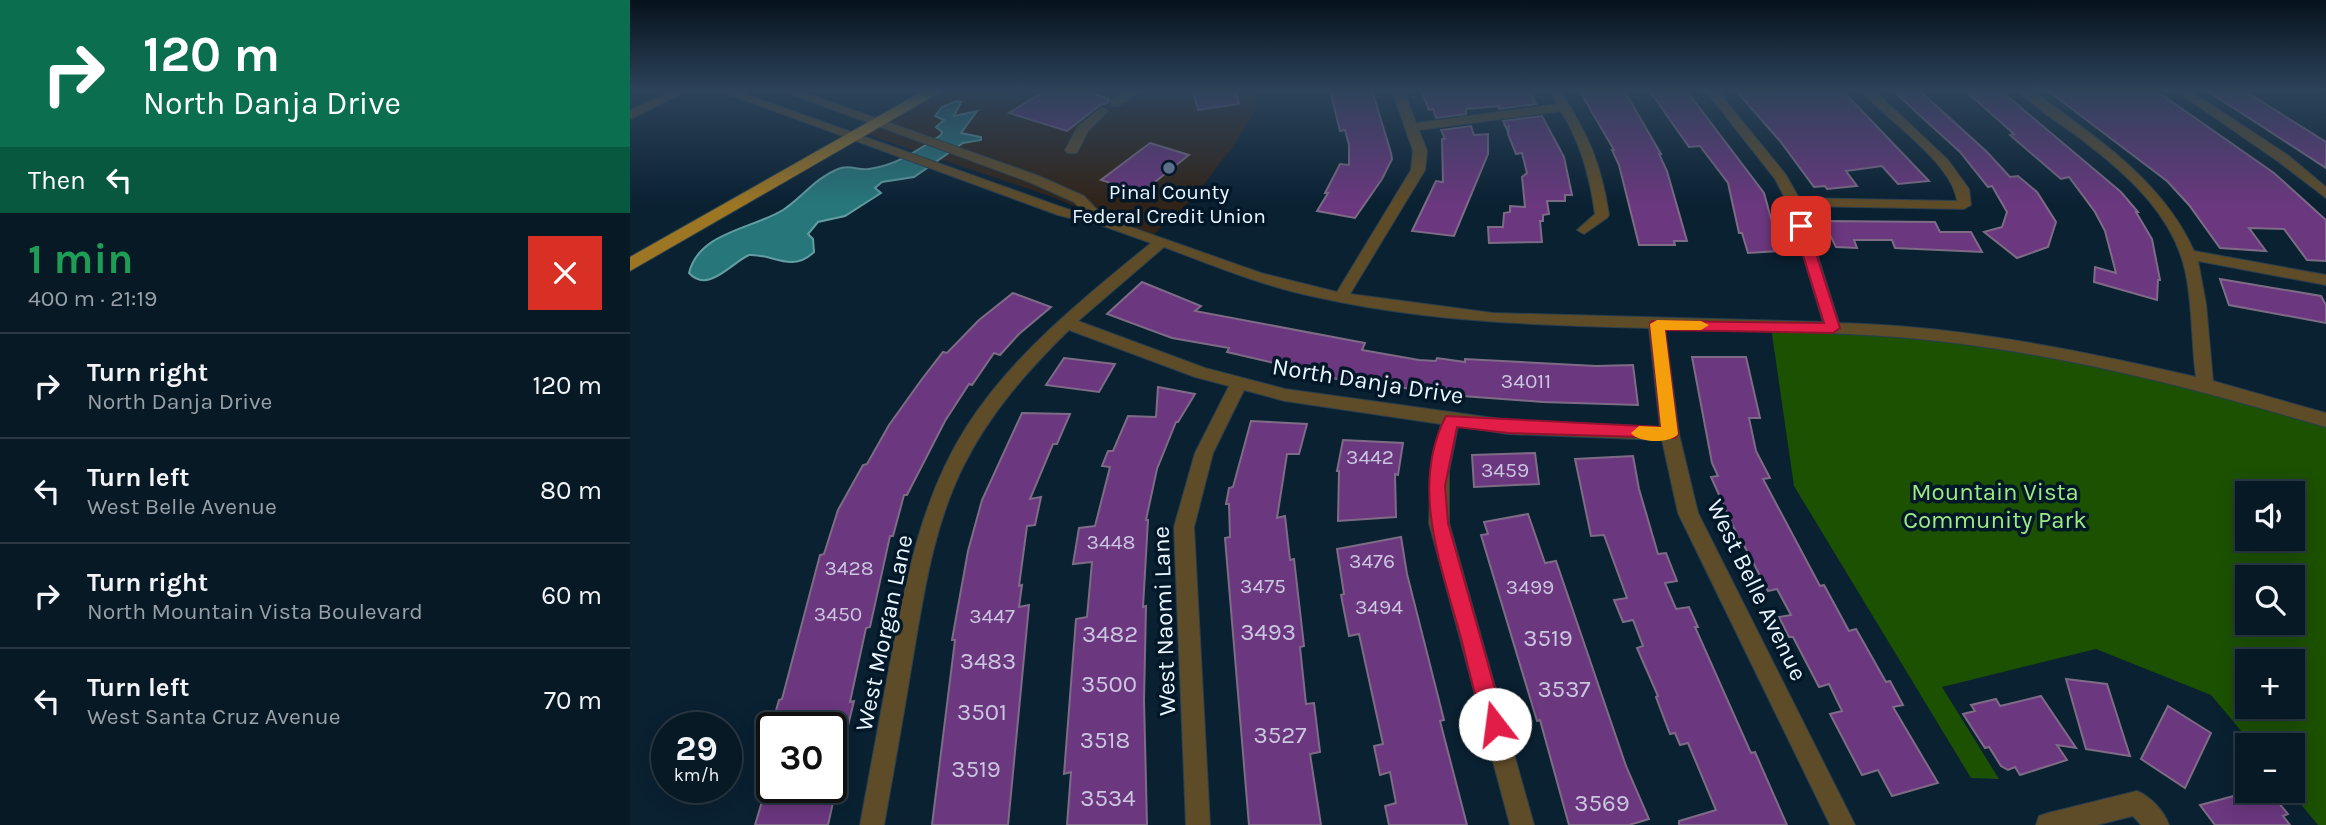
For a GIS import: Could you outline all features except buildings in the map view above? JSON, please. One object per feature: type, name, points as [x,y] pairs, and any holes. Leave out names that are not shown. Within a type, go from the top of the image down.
[{"type":"main road","points":[[630,265],[870,128]]},
{"type":"street","points":[[834,128],[1063,212],[1098,218],[1260,278],[1340,297],[1433,312],[1493,318],[1866,329],[1984,341],[2091,359],[2205,385],[2326,420]]},
{"type":"street","points":[[893,128],[1079,199],[1098,218]]},
{"type":"street","points":[[1072,150],[1083,128]]},
{"type":"street","points":[[1340,297],[1418,170],[1420,151],[1412,128]]},
{"type":"street","points":[[1578,128],[1598,185],[1602,215],[1584,230]]},
{"type":"street","points":[[1742,128],[1781,178],[1794,202],[1833,328]]},
{"type":"street","points":[[1794,202],[1964,205],[1962,189],[1943,163],[1907,128]]},
{"type":"street","points":[[2073,128],[2124,169],[2167,214],[2188,255],[2205,385]]},
{"type":"street","points":[[2237,128],[2307,177],[2326,194]]},
{"type":"street","points":[[2307,177],[2326,177]]},
{"type":"street","name":"West Morgan Lane","points":[[872,825],[915,583],[935,515],[951,474],[992,405],[1028,362],[1160,243]]},
{"type":"street","points":[[2188,255],[2326,280]]},
{"type":"street","name":"North Danja Drive","points":[[1069,324],[1239,384],[1285,395],[1451,421],[1508,427],[1670,434]]},
{"type":"street","name":"West Belle Avenue","points":[[1657,324],[1670,434],[1688,513],[1843,825]]},
{"type":"street","name":"West Naomi Lane","points":[[1198,825],[1184,527],[1192,483],[1222,412],[1239,384]]},
{"type":"street","points":[[1451,421],[1441,455],[1437,486],[1439,523],[1522,825]]},
{"type":"street","points":[[2048,825],[2137,803],[2157,825]]},
{"type":"shaded area","points":[[871,128],[1244,128],[1194,197],[1149,239],[1053,197],[863,133]]},
{"type":"shaded area","points":[[938,128],[964,128],[961,133],[981,137],[981,140],[963,143],[914,177],[882,182],[875,188],[881,193],[845,216],[818,222],[808,234],[813,239],[814,252],[806,258],[789,262],[749,255],[712,279],[696,279],[689,273],[695,259],[715,240],[783,210],[830,173],[850,167],[879,167],[924,146],[942,132]]},
{"type":"green space","name":"Mountain Vista Community Park","points":[[1771,327],[2006,344],[2326,420],[2326,825],[2318,825],[2300,803],[2305,803],[2305,733],[2243,733],[2211,695],[2096,649],[1942,687],[1999,779],[1971,778],[1794,486]]},
{"type":"slow traffic","points":[[1639,433],[1670,434],[1657,324],[1701,325]]},
{"type":"place","name":"Pinal County Federal Credit Union","points":[[1169,168]]},
{"type":"route","points":[[1495,724],[1439,523],[1437,486],[1441,455],[1451,421],[1508,427],[1670,434],[1657,324],[1833,328],[1801,226]]}]
